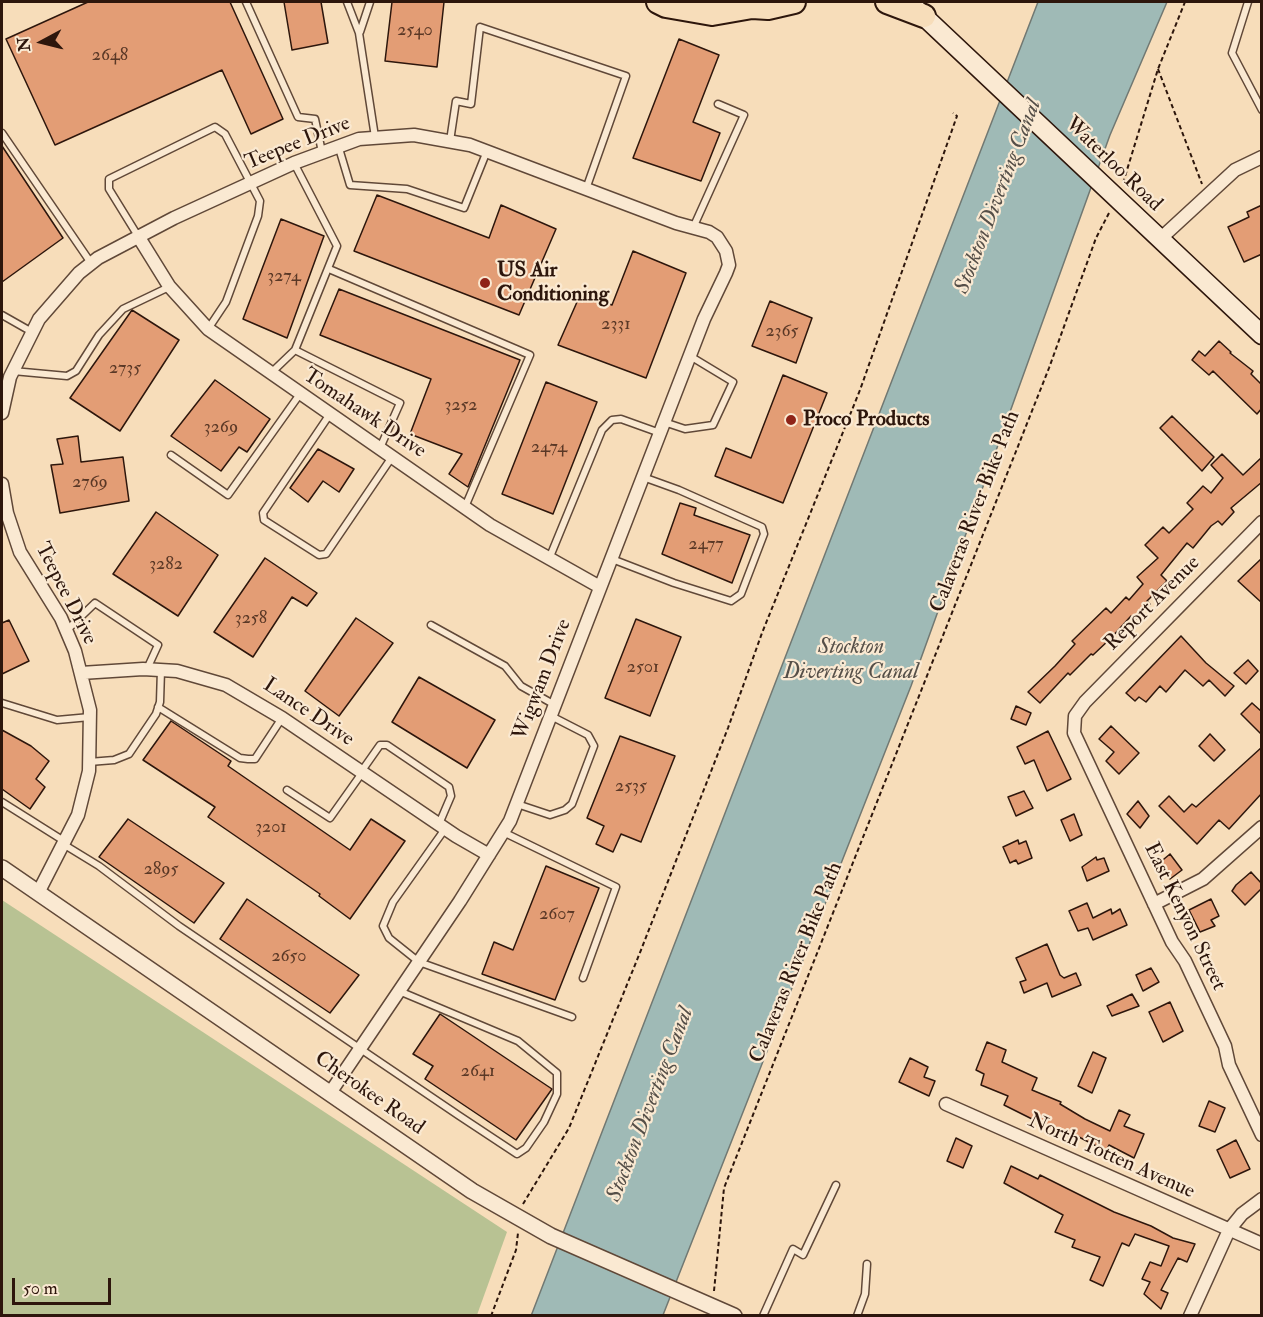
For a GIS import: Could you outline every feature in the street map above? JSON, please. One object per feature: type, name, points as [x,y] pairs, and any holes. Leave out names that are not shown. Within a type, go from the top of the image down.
[{"type":"highway","points":[[658,2],[666,6],[712,14],[756,4],[768,8],[794,2]]},
{"type":"highway","points":[[887,2],[916,6]]},
{"type":"main road","name":"Waterloo Road","points":[[916,6],[994,84],[1262,335]]},
{"type":"street","name":"Teepee Drive","points":[[2,413],[13,371],[32,332],[60,294],[91,263],[138,236],[294,163],[338,145],[375,136],[414,135],[450,141],[486,151],[717,237],[726,251]]},
{"type":"street","points":[[1159,240],[1235,170],[1262,157]]},
{"type":"street","name":"Tomahawk Drive","points":[[138,236],[169,286],[208,329],[465,507],[548,559],[600,587]]},
{"type":"street","name":"Wigwam Drive","points":[[330,1093],[489,855],[517,804],[690,355],[714,295],[726,273],[729,265],[726,251]]},
{"type":"street","name":"Teepee Drive","points":[[2,484],[7,513],[20,552],[67,630],[81,673],[90,717],[89,762],[78,815],[39,891]]},
{"type":"street","name":"Report Avenue","points":[[1075,716],[1084,702],[1262,522]]},
{"type":"street","name":"Lance Drive","points":[[81,673],[161,670],[197,676],[226,685],[282,718],[441,827],[489,855]]},
{"type":"street","name":"East Kenyon Street","points":[[1075,716],[1074,733],[1077,742],[1215,1025],[1262,1135]]},
{"type":"street","points":[[1154,904],[1203,879],[1262,827]]},
{"type":"street","name":"Cherokee Road","points":[[2,868],[39,891],[472,1191],[551,1236],[734,1316]]},
{"type":"street","name":"North Totten Avenue","points":[[946,1104],[1262,1244]]},
{"type":"street","points":[[1190,1316],[1229,1230],[1242,1214],[1262,1199]]},
{"type":"lane","points":[[246,2],[298,117],[315,119],[322,152]]},
{"type":"lane","points":[[347,2],[359,33],[375,136]]},
{"type":"lane","points":[[359,33],[370,2]]},
{"type":"lane","points":[[1248,2],[1232,53],[1262,110]]},
{"type":"lane","points":[[450,141],[456,101],[471,104],[480,27],[626,76],[586,189]]},
{"type":"lane","points":[[693,228],[744,115],[718,104]]},
{"type":"lane","points":[[138,236],[109,189],[109,179],[215,127],[225,134],[249,184],[260,201],[258,216],[226,302],[208,329]]},
{"type":"lane","points":[[2,133],[91,263]]},
{"type":"lane","points":[[338,145],[350,185],[407,189],[464,208],[486,151]]},
{"type":"lane","points":[[270,373],[295,350],[337,246],[294,163]]},
{"type":"lane","points":[[328,269],[530,355],[465,507]]},
{"type":"lane","points":[[13,371],[67,376],[76,371],[99,335],[123,309],[169,286]]},
{"type":"lane","points":[[2,315],[32,332]]},
{"type":"lane","points":[[295,350],[400,403],[380,449]]},
{"type":"lane","points":[[548,559],[602,430],[612,420],[621,419],[662,428],[685,429],[713,425],[734,382],[690,355]]},
{"type":"lane","points":[[171,455],[228,495],[300,394]]},
{"type":"lane","points":[[330,414],[263,513],[264,520],[319,555],[326,554],[392,457]]},
{"type":"lane","points":[[611,559],[674,583],[731,601],[741,594],[764,534],[762,527],[643,477]]},
{"type":"lane","points":[[67,630],[95,603],[158,645],[147,669]]},
{"type":"lane","points":[[431,625],[505,666],[521,686],[588,735],[594,746],[572,804],[565,810],[550,815],[517,804]]},
{"type":"lane","points":[[89,762],[114,760],[129,753],[158,707],[161,670]]},
{"type":"lane","points":[[2,703],[57,720],[90,717]]},
{"type":"lane","points":[[158,707],[240,758],[248,759],[255,759],[282,718]]},
{"type":"lane","points":[[287,790],[330,818],[380,745],[387,745],[449,787],[451,796],[441,827],[393,902],[383,926],[389,938],[419,962],[572,1017]]},
{"type":"lane","points":[[2,802],[99,866],[179,926],[517,1154],[526,1148],[544,1122],[557,1094],[557,1073],[518,1041],[399,991]]},
{"type":"lane","points":[[503,832],[616,887],[583,978]]},
{"type":"lane","points":[[763,1316],[793,1249],[803,1255],[836,1185]]},
{"type":"lane","points":[[857,1316],[865,1294],[867,1263]]},
{"type":"path","name":"Calaveras River Bike Path","points":[[713,1306],[715,1263],[724,1188],[1049,368],[1096,238],[1129,170],[1158,69],[1185,2]]},
{"type":"path","points":[[1158,69],[1207,195]]},
{"type":"path","points":[[491,1316],[518,1243],[514,1216],[569,1128],[641,950],[728,728],[766,622],[860,390],[957,116],[953,113]]},
{"type":"green space","points":[[2,900],[507,1232],[477,1315],[2,1315]]},
{"type":"water","name":"Stockton Diverting Canal","points":[[1038,2],[1167,2],[1110,135],[911,686],[663,1315],[531,1316]]},
{"type":"building","points":[[88,2],[230,2],[283,119],[251,134],[222,70],[55,145],[6,39]]},
{"type":"building","points":[[284,2],[321,2],[328,43],[292,50]]},
{"type":"building","points":[[392,2],[444,2],[437,67],[385,61]]},
{"type":"building","points":[[679,39],[719,55],[693,122],[720,133],[701,181],[633,158]]},
{"type":"building","points":[[2,146],[63,238],[2,282]]},
{"type":"building","name":"US Air Conditioning","points":[[377,195],[489,238],[501,205],[556,229],[519,315],[354,251]]},
{"type":"building","points":[[1262,205],[1262,254],[1244,262],[1228,227],[1249,217],[1247,212]]},
{"type":"building","points":[[281,219],[324,236],[287,338],[243,319]]},
{"type":"building","points":[[633,251],[686,273],[646,378],[558,345],[581,293],[612,305]]},
{"type":"building","points":[[339,289],[520,360],[468,487],[449,474],[462,454],[410,434],[431,379],[320,335]]},
{"type":"building","points":[[770,301],[812,318],[796,363],[752,346]]},
{"type":"building","points":[[132,310],[179,340],[120,431],[70,398]]},
{"type":"building","points":[[1219,341],[1253,371],[1251,374],[1262,385],[1262,408],[1257,414],[1213,371],[1209,375],[1192,360],[1199,351],[1205,356]]},
{"type":"building","name":"Proco Products","points":[[783,375],[827,393],[783,503],[715,476],[726,448],[751,458]]},
{"type":"building","points":[[215,380],[270,419],[247,452],[239,447],[221,471],[171,436]]},
{"type":"building","points":[[546,382],[597,402],[553,514],[502,494]]},
{"type":"building","points":[[1172,416],[1214,457],[1202,471],[1160,428]]},
{"type":"building","points":[[78,436],[81,462],[123,457],[129,501],[60,513],[51,465],[63,464],[57,439]]},
{"type":"building","points":[[318,449],[354,469],[339,492],[323,481],[308,502],[290,488]]},
{"type":"building","points":[[1222,454],[1243,475],[1262,457],[1262,482],[1231,508],[1234,512],[1222,525],[1218,521],[1211,526],[1193,548],[1187,543],[1161,575],[1167,581],[1147,601],[1150,604],[1135,620],[1131,616],[1093,655],[1091,654],[1070,675],[1068,673],[1040,703],[1028,692],[1075,644],[1072,641],[1106,608],[1111,613],[1126,597],[1129,600],[1143,584],[1137,577],[1158,558],[1145,545],[1163,527],[1169,533],[1193,509],[1187,503],[1203,486],[1211,493],[1223,478],[1211,465]]},
{"type":"building","points":[[680,503],[696,508],[694,515],[750,535],[732,583],[662,554]]},
{"type":"building","points":[[156,512],[218,555],[178,616],[113,574]]},
{"type":"building","points":[[265,558],[317,593],[307,606],[292,597],[253,657],[214,632]]},
{"type":"building","points":[[1262,558],[1262,603],[1238,581]]},
{"type":"building","points":[[356,618],[393,643],[339,716],[305,691]]},
{"type":"building","points":[[636,619],[681,637],[650,716],[605,698]]},
{"type":"building","points":[[9,620],[29,661],[2,674],[2,623]]},
{"type":"building","points":[[1181,636],[1206,663],[1234,686],[1225,696],[1209,680],[1203,686],[1185,670],[1166,692],[1160,686],[1146,702],[1139,697],[1135,701],[1126,693]]},
{"type":"building","points":[[1248,660],[1258,671],[1246,684],[1234,673]]},
{"type":"building","points":[[419,677],[495,720],[467,768],[392,722]]},
{"type":"building","points":[[1252,703],[1262,712],[1262,735],[1241,714]]},
{"type":"building","points":[[1016,706],[1031,713],[1026,725],[1011,719]]},
{"type":"building","points":[[171,721],[231,761],[228,766],[350,850],[371,819],[405,841],[350,919],[319,896],[320,894],[208,817],[215,807],[143,760]]},
{"type":"building","points":[[1111,726],[1139,753],[1119,774],[1106,761],[1114,752],[1099,739]]},
{"type":"building","points":[[2,730],[31,746],[49,761],[36,779],[45,787],[30,809],[2,789]]},
{"type":"building","points":[[1048,731],[1071,779],[1047,791],[1034,760],[1025,764],[1017,747]]},
{"type":"building","points":[[1210,734],[1225,750],[1214,761],[1199,746]]},
{"type":"building","points":[[620,736],[675,756],[641,842],[621,834],[613,852],[596,844],[604,826],[587,818]]},
{"type":"building","points":[[1262,747],[1262,793],[1229,829],[1219,820],[1197,844],[1159,806],[1169,796],[1184,812],[1192,804],[1196,807]]},
{"type":"building","points":[[1024,791],[1033,808],[1016,816],[1008,797]]},
{"type":"building","points":[[1138,801],[1149,816],[1140,828],[1127,814]]},
{"type":"building","points":[[1074,814],[1082,835],[1070,841],[1061,820]]},
{"type":"building","points":[[128,819],[224,883],[194,923],[99,857]]},
{"type":"building","points":[[1018,840],[1019,844],[1026,841],[1032,858],[1018,864],[1016,860],[1010,863],[1003,847]]},
{"type":"building","points":[[1170,854],[1182,870],[1170,879],[1158,864]]},
{"type":"building","points":[[1096,857],[1097,860],[1104,858],[1109,871],[1087,881],[1082,867]]},
{"type":"building","points":[[546,866],[599,888],[555,1000],[482,974],[494,942],[513,950]]},
{"type":"building","points":[[1251,872],[1262,884],[1262,888],[1245,905],[1232,891]]},
{"type":"building","points":[[247,899],[359,975],[330,1013],[220,939]]},
{"type":"building","points":[[1211,899],[1219,916],[1211,920],[1215,926],[1200,932],[1189,910]]},
{"type":"building","points":[[1087,903],[1093,918],[1111,909],[1112,914],[1120,909],[1127,925],[1093,940],[1088,928],[1078,931],[1069,911]]},
{"type":"building","points":[[1047,944],[1060,975],[1064,978],[1076,973],[1081,985],[1052,997],[1047,983],[1024,993],[1020,982],[1026,980],[1016,958]]},
{"type":"building","points":[[1151,968],[1159,982],[1143,991],[1136,975]]},
{"type":"building","points":[[1132,994],[1139,1006],[1112,1016],[1107,1006]]},
{"type":"building","points":[[1170,1002],[1183,1031],[1163,1042],[1149,1012]]},
{"type":"building","points":[[440,1014],[552,1089],[516,1140],[425,1079],[433,1066],[413,1054]]},
{"type":"building","points":[[987,1042],[1006,1050],[1002,1062],[1037,1078],[1032,1090],[1061,1102],[1060,1104],[1085,1119],[1110,1131],[1119,1110],[1130,1115],[1124,1126],[1144,1134],[1134,1158],[1109,1145],[1106,1151],[1077,1136],[1075,1140],[1051,1125],[1050,1128],[1004,1105],[1008,1096],[981,1085],[984,1074],[976,1070]]},
{"type":"building","points":[[1093,1052],[1106,1058],[1092,1093],[1078,1086]]},
{"type":"building","points":[[910,1058],[928,1067],[924,1077],[935,1081],[929,1096],[899,1082]]},
{"type":"building","points":[[1209,1101],[1225,1108],[1215,1132],[1199,1126]]},
{"type":"building","points":[[956,1138],[972,1146],[963,1168],[947,1161]]},
{"type":"building","points":[[1236,1140],[1250,1169],[1230,1178],[1217,1150]]},
{"type":"building","points":[[1011,1166],[1038,1179],[1040,1175],[1173,1238],[1195,1244],[1187,1262],[1178,1258],[1161,1290],[1168,1293],[1161,1309],[1144,1294],[1150,1282],[1142,1279],[1150,1262],[1161,1266],[1169,1246],[1135,1234],[1129,1246],[1122,1243],[1103,1286],[1090,1280],[1100,1257],[1072,1247],[1075,1240],[1055,1232],[1063,1215],[1004,1183]]},
{"type":"place","name":"US Air Conditioning","points":[[485,283]]},
{"type":"place","name":"Proco Products","points":[[791,420]]}]
